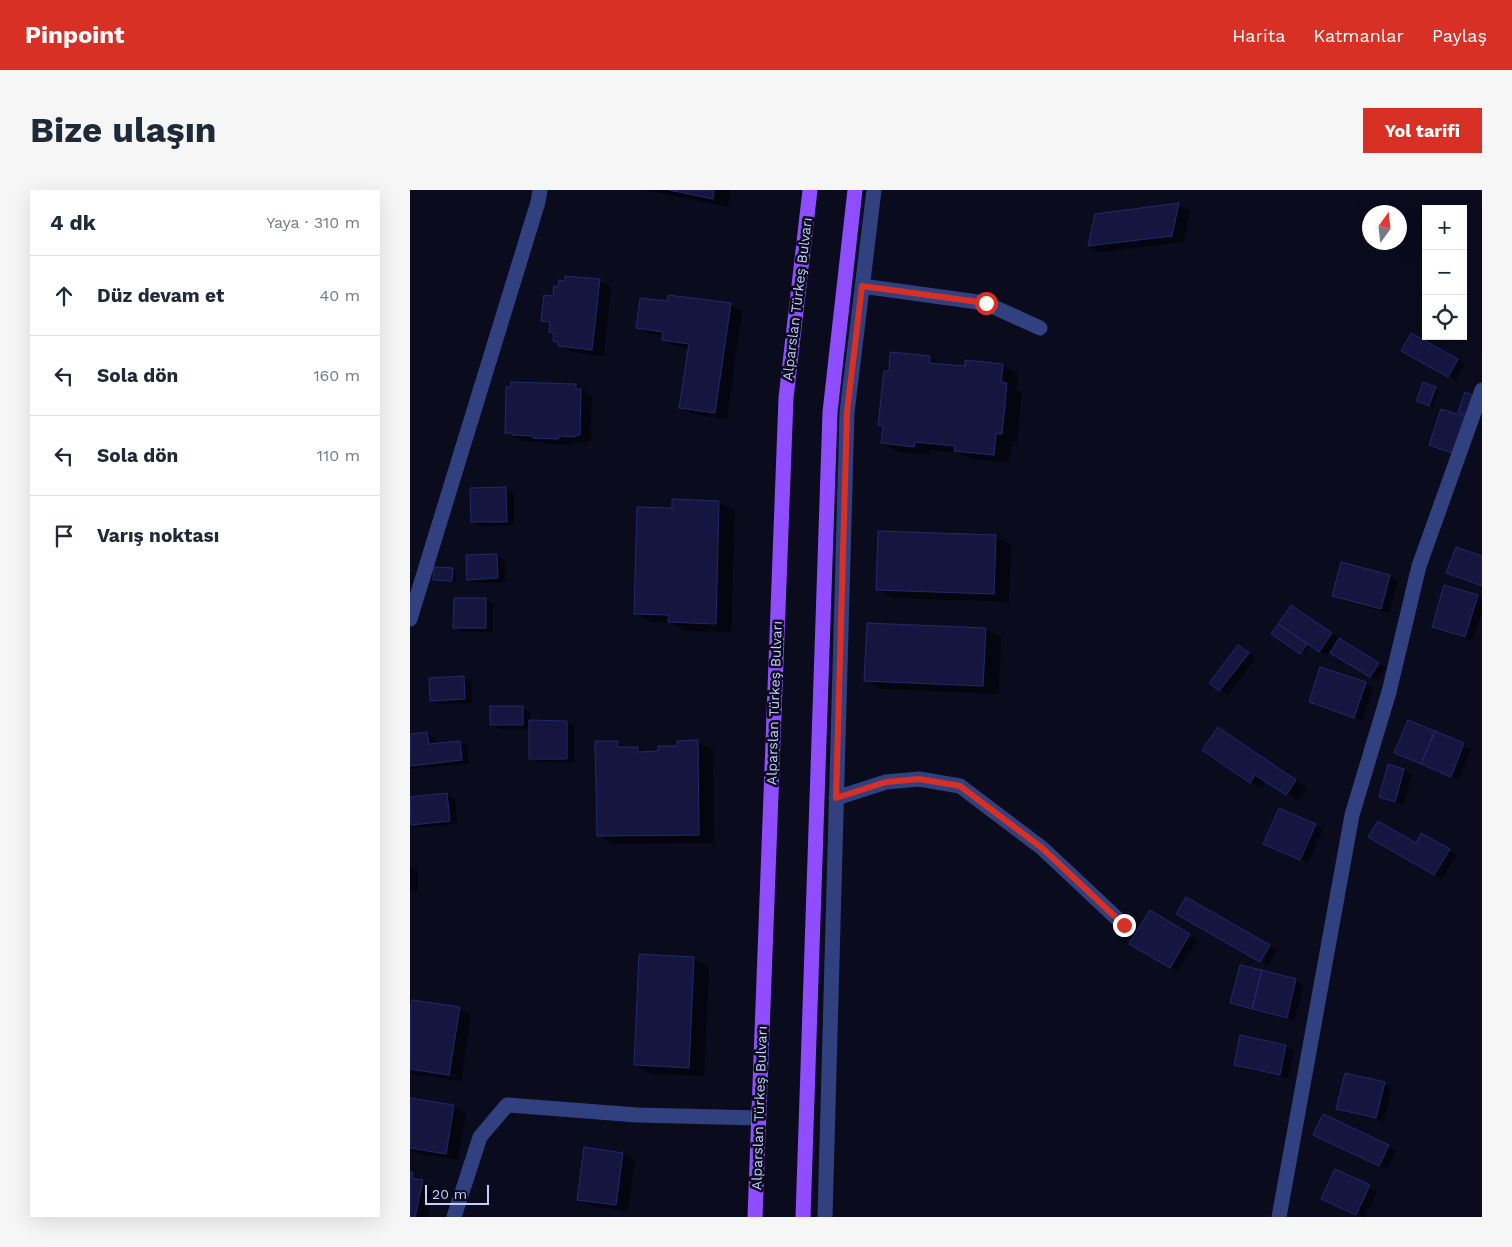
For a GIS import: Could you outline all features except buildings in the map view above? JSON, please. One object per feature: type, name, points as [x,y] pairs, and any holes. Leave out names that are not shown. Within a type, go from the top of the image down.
[{"type":"main road","name":"Alparslan Türkeş Bulvarı","points":[[755,1217],[786,398],[810,190]]},
{"type":"main road","points":[[802,1217],[830,412],[855,190]]},
{"type":"street","points":[[410,619],[540,190]]},
{"type":"street","points":[[825,1217],[847,412],[874,190]]},
{"type":"street","points":[[862,286],[986,303],[1040,328]]},
{"type":"street","points":[[1279,1217],[1352,816],[1389,692],[1419,566],[1482,390]]},
{"type":"street","points":[[836,798],[886,782],[919,779],[960,786],[1042,848],[1124,925]]},
{"type":"street","points":[[454,1217],[480,1137],[507,1105],[637,1115],[759,1118]]},
{"type":"route","points":[[986,303],[862,286],[847,412],[836,798],[886,782],[919,779],[960,786],[1042,848],[1124,925]]}]
